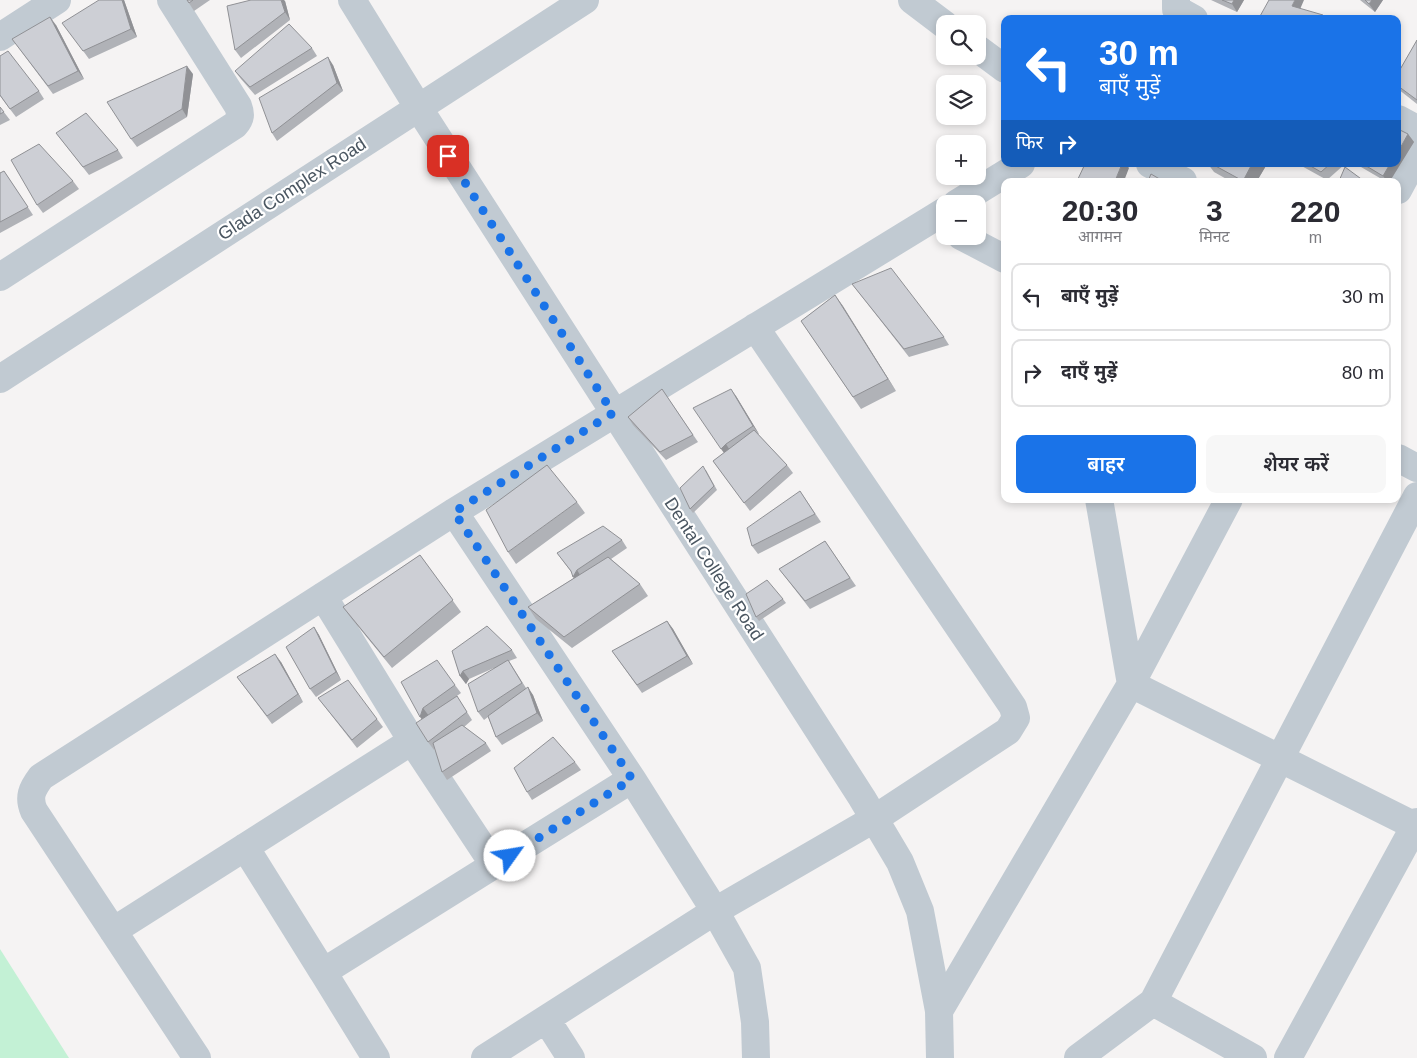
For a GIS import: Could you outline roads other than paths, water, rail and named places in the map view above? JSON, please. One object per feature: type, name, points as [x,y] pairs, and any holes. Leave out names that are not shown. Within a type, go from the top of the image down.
[{"type":"street","points":[[0,37],[57,0]]},
{"type":"street","points":[[0,277],[235,125],[240,119],[241,113],[238,106],[171,0]]},
{"type":"street","name":"Dental College Road","points":[[352,0],[613,413],[862,798],[900,862],[920,911],[939,1011],[940,1058]]},
{"type":"street","name":"Glada Complex Road","points":[[0,378],[585,0]]},
{"type":"street","points":[[912,0],[936,18]]},
{"type":"street","points":[[1176,0],[1176,9],[1187,15]]},
{"type":"street","points":[[986,55],[1001,66]]},
{"type":"street","points":[[1401,121],[1417,129]]},
{"type":"street","points":[[1401,184],[1417,155]]},
{"type":"street","points":[[971,195],[1016,167]]},
{"type":"street","points":[[1156,167],[1177,178]]},
{"type":"street","points":[[197,1058],[34,811],[30,802],[32,788],[41,777],[454,512],[613,413],[755,327],[936,222]]},
{"type":"street","points":[[978,245],[1001,257]]},
{"type":"street","points":[[485,1058],[715,911],[874,819],[1008,731],[1016,718],[1013,707],[755,327]]},
{"type":"street","points":[[1401,460],[1417,468]]},
{"type":"street","points":[[1082,1057],[1153,1002],[1417,496]]},
{"type":"street","points":[[1100,503],[1130,684]]},
{"type":"street","points":[[939,1011],[1130,684],[1226,503]]},
{"type":"street","points":[[454,512],[632,779],[715,911],[747,968],[755,1022],[756,1058]]},
{"type":"street","points":[[323,596],[412,741],[494,865]]},
{"type":"street","points":[[1130,684],[1416,825],[1288,1058]]},
{"type":"street","points":[[113,931],[412,741]]},
{"type":"street","points":[[323,972],[632,779]]},
{"type":"street","points":[[245,847],[376,1058]]},
{"type":"street","points":[[1153,1002],[1253,1058]]},
{"type":"street","points":[[546,1019],[572,1058]]}]
